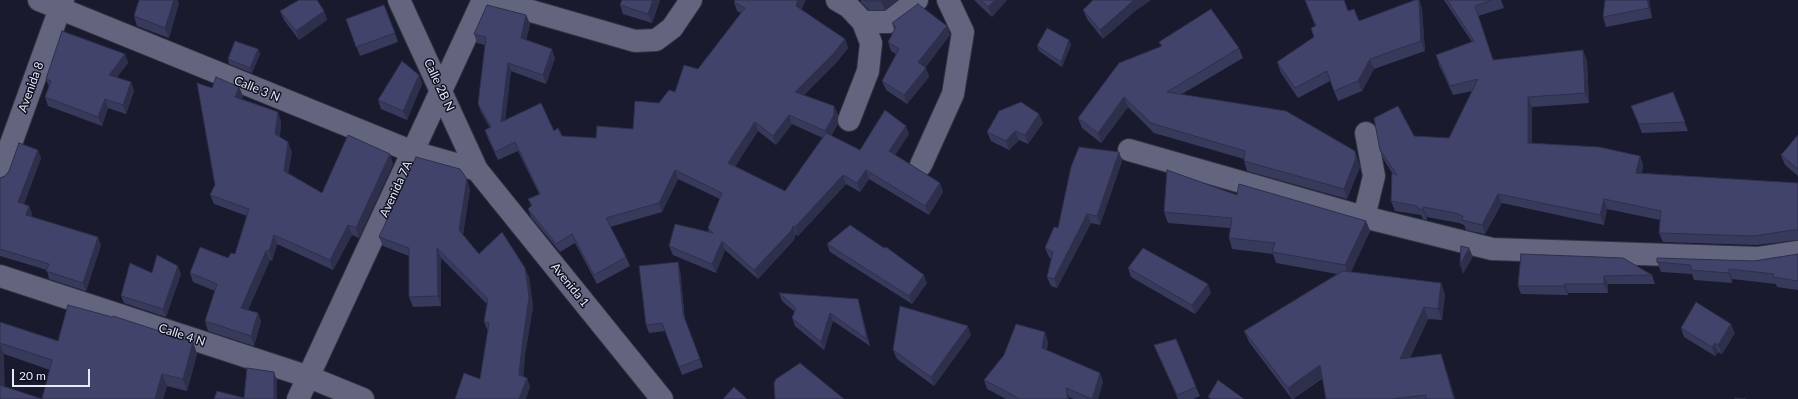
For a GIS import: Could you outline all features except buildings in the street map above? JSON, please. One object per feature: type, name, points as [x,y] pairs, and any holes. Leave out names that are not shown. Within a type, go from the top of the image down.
[{"type":"street","name":"Calle 3 N","points":[[40,0],[61,4],[413,152],[477,170]]},
{"type":"street","name":"Calle 2B N","points":[[399,0],[477,170]]},
{"type":"street","name":"Avenida 7A","points":[[298,399],[483,0]]},
{"type":"street","points":[[493,0],[635,41],[656,40],[672,28],[691,0]]},
{"type":"street","points":[[837,0],[849,7],[863,22],[871,43],[868,71],[849,120]]},
{"type":"street","points":[[863,22],[889,22],[917,0]]},
{"type":"street","points":[[921,165],[954,94],[963,32],[948,0]]},
{"type":"street","name":"Avenida 8","points":[[0,174],[61,4]]},
{"type":"street","points":[[1364,217],[1374,176],[1366,134]]},
{"type":"street","points":[[1129,150],[1364,217],[1492,249],[1758,258],[1798,252]]},
{"type":"street","name":"Avenida 1","points":[[477,170],[662,399]]},
{"type":"street","name":"Calle 4 N","points":[[0,276],[309,377],[363,399]]}]
